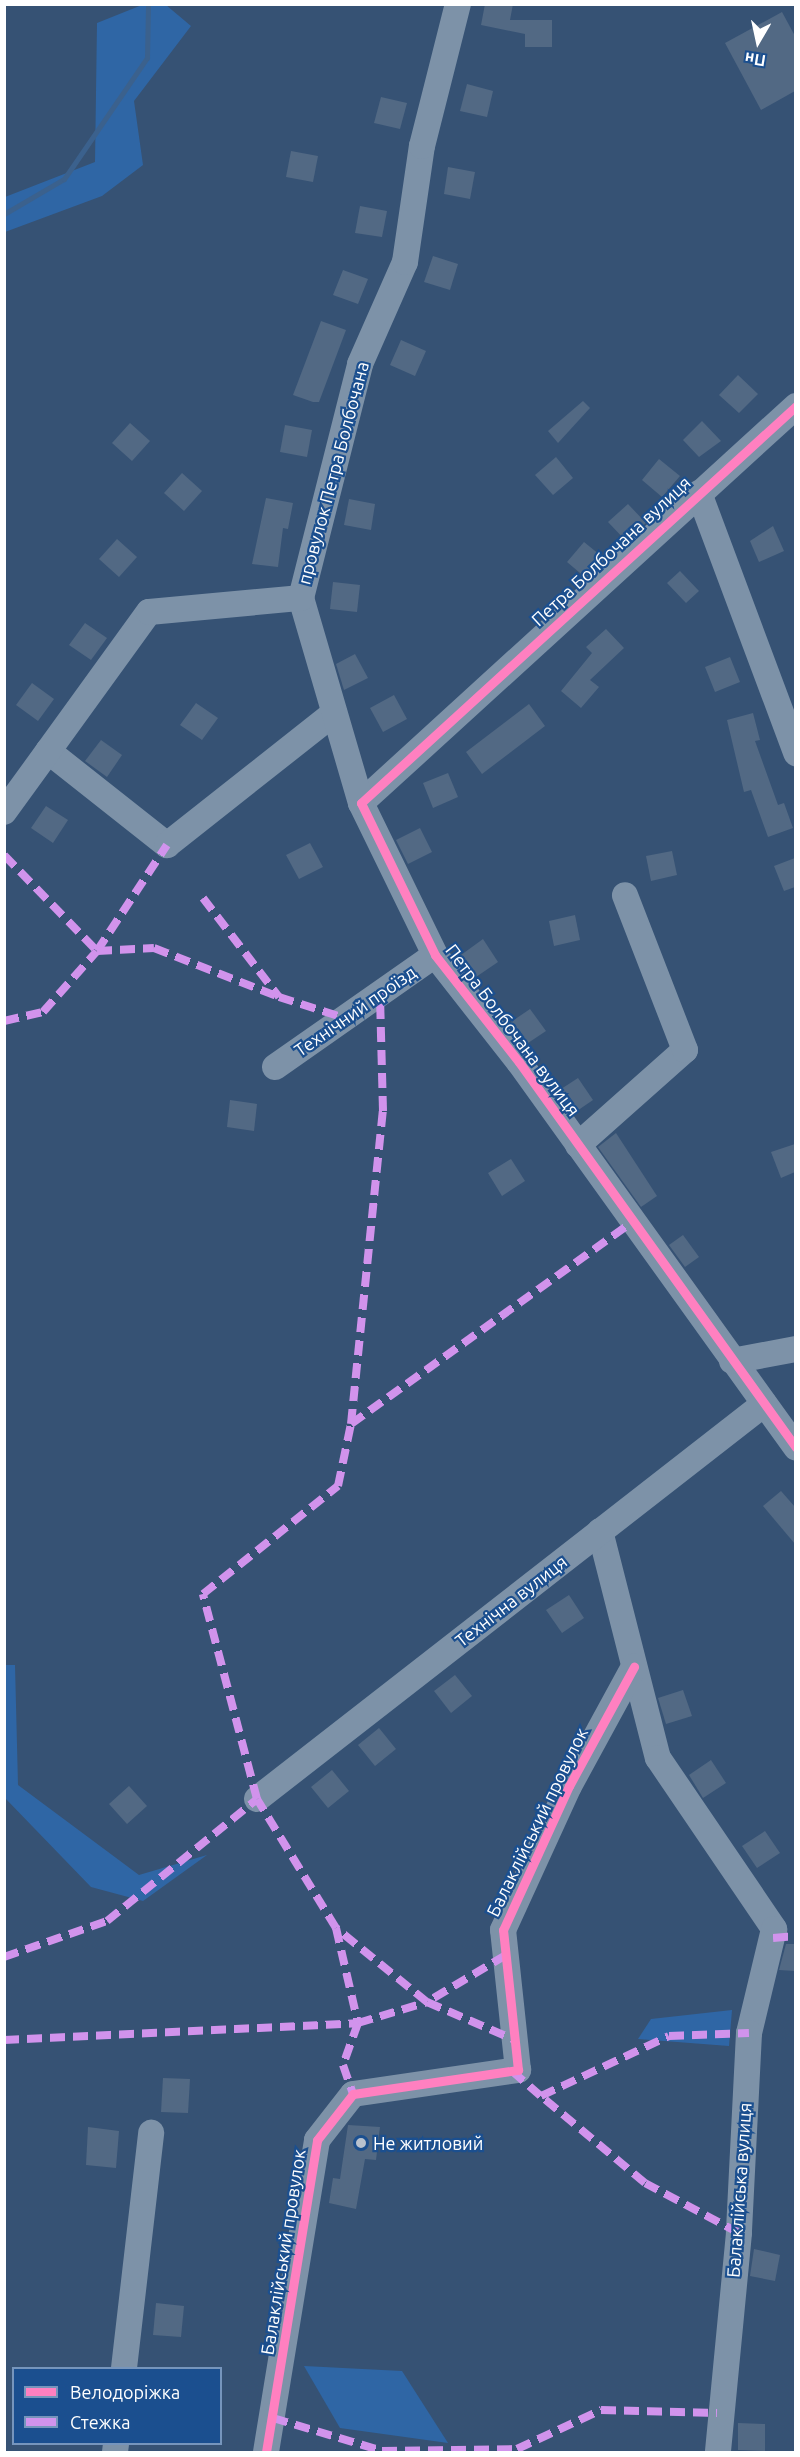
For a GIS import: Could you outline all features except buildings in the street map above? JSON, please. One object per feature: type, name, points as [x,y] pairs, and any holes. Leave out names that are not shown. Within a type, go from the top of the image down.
[{"type":"street","name":"провулок Петра Болбочана","points":[[361,803],[301,598],[360,364],[405,262],[422,146],[458,4]]},
{"type":"street","name":"Петра Болбочана вулиця","points":[[795,406],[361,803],[435,955],[578,1145],[795,1448]]},
{"type":"street","points":[[699,493],[795,753]]},
{"type":"street","points":[[4,812],[149,612],[301,598]]},
{"type":"street","points":[[48,750],[167,845],[334,713]]},
{"type":"street","points":[[578,1145],[685,1050],[625,895]]},
{"type":"street","name":"Технічний проїзд","points":[[275,1067],[435,955]]},
{"type":"street","points":[[732,1362],[795,1348]]},
{"type":"street","name":"Технічна вулиця","points":[[257,1799],[764,1404]]},
{"type":"street","points":[[600,1531],[634,1667]]},
{"type":"street","name":"Балаклійська вулиця","points":[[634,1667],[658,1758],[774,1929],[749,2033],[739,2233],[717,2452]]},
{"type":"street","name":"Балаклійський провулок","points":[[266,2452],[317,2140],[353,2094],[518,2070],[503,1930],[569,1786],[634,1667]]},
{"type":"street","points":[[124,2367],[151,2133]]},
{"type":"shaded area","points":[[142,5],[166,5],[191,26],[134,101],[143,165],[102,196],[5,232],[5,197],[95,162],[97,23]]},
{"type":"shaded area","points":[[4,1665],[15,1665],[18,1785],[139,1875],[207,1855],[143,1901],[91,1887],[5,1798]]},
{"type":"shaded area","points":[[732,2010],[729,2046],[638,2039],[651,2019]]},
{"type":"shaded area","points":[[304,2366],[402,2371],[448,2443],[340,2428]]},
{"type":"waterway","points":[[4,214],[64,179],[147,58],[148,4]]},
{"type":"marked path","points":[[4,855],[97,951],[167,845]]},
{"type":"marked path","points":[[203,898],[279,997],[345,1018]]},
{"type":"marked path","points":[[4,1021],[43,1012],[97,951],[154,948],[279,997]]},
{"type":"marked path","points":[[351,1424],[383,1111],[380,993]]},
{"type":"marked path","points":[[506,1955],[427,2002],[336,1928],[257,1799],[203,1594],[338,1486],[351,1424],[631,1223]]},
{"type":"marked path","points":[[4,1957],[107,1921],[257,1799]]},
{"type":"marked path","points":[[336,1928],[358,2023],[343,2065],[353,2094]]},
{"type":"marked path","points":[[773,1938],[796,1936]]},
{"type":"marked path","points":[[4,2040],[358,2023],[427,2002],[515,2040]]},
{"type":"marked path","points":[[739,2233],[645,2183],[541,2096],[669,2036],[749,2033]]},
{"type":"marked path","points":[[512,2071],[541,2096]]},
{"type":"marked path","points":[[273,2418],[382,2451],[517,2449],[601,2410],[717,2413]]},
{"type":"cycle path","points":[[796,406],[361,803],[435,955],[519,1062],[796,1448]]},
{"type":"cycle path","points":[[266,2452],[317,2140],[353,2094],[518,2070],[503,1930],[569,1786],[634,1667]]},
{"type":"place","name":"Не житловий","points":[[361,2143]]}]
